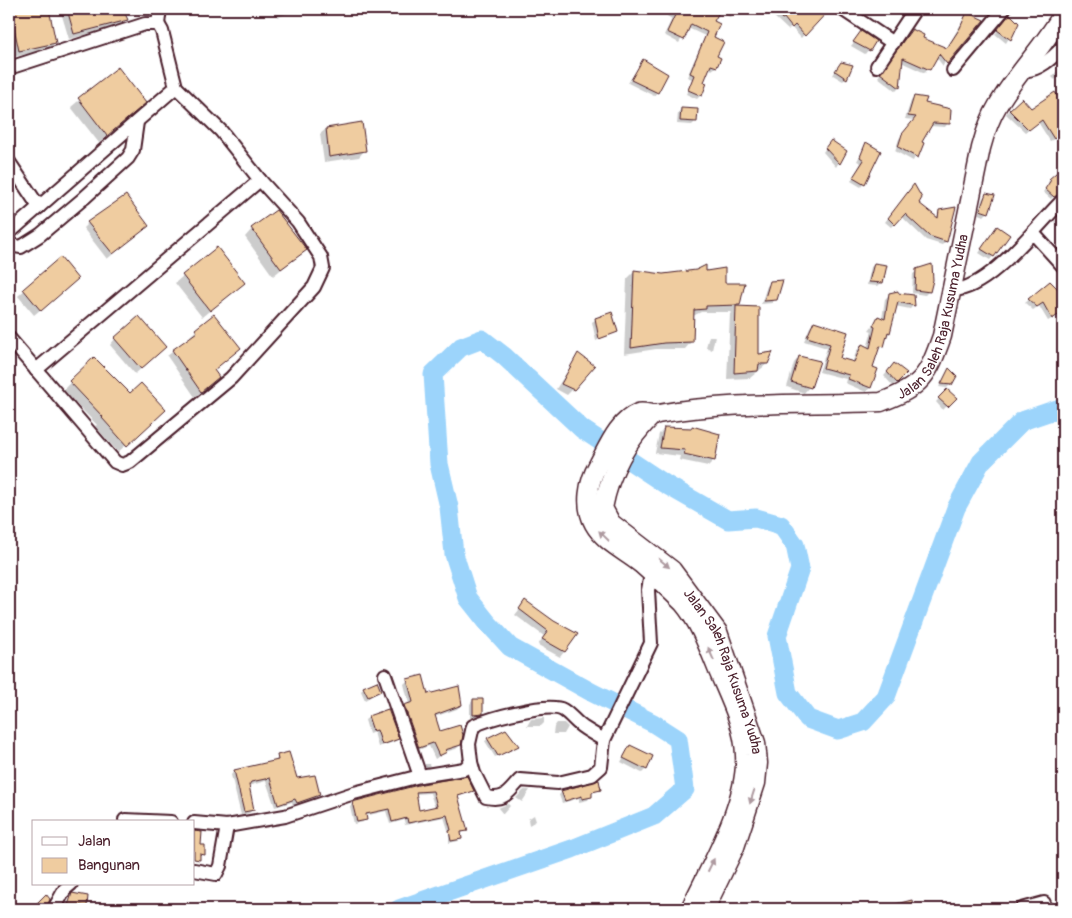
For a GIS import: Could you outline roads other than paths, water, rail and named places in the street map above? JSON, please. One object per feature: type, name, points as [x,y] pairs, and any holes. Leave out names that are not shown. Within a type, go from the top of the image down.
[{"type":"street","points":[[9,338],[115,462],[122,465],[130,462],[231,378],[314,286],[323,268],[321,258],[309,237],[221,131],[176,86],[162,30],[158,24],[160,9]]},
{"type":"street","points":[[842,9],[893,43]]},
{"type":"street","points":[[877,66],[915,9]]},
{"type":"street","points":[[953,70],[1004,9]]},
{"type":"street","points":[[1055,9],[1063,13]]},
{"type":"street","name":"Jalan Saleh Raja Kusuma Yudha","points":[[690,909],[732,816],[745,774],[745,754],[741,729],[697,623],[684,604],[651,574],[611,543],[593,522],[589,512],[588,494],[603,473],[636,414],[641,412],[654,414],[694,409],[881,402],[904,394],[921,381],[933,362],[942,336],[981,148],[988,126],[998,104],[1050,36],[1063,13]]},
{"type":"street","points":[[10,69],[145,24],[158,24]]},
{"type":"street","points":[[1023,70],[1029,71],[1045,63],[1063,47]]},
{"type":"street","points":[[9,233],[176,86]]},
{"type":"street","points":[[9,245],[21,247],[40,235],[121,165],[133,150],[137,122]]},
{"type":"street","points":[[9,162],[39,207]]},
{"type":"street","points":[[36,370],[260,180]]},
{"type":"street","points":[[953,290],[963,290],[988,275],[1033,233],[1063,200]]},
{"type":"street","points":[[1033,233],[1063,266]]},
{"type":"street","name":"Jalan Saleh Raja Kusuma Yudha","points":[[603,473],[603,508],[608,520],[672,570],[718,632],[756,743],[758,763],[756,782],[735,847],[705,909]]},
{"type":"street","points":[[604,740],[583,728],[564,711],[555,707],[538,707],[483,721],[473,726],[469,744],[474,773],[486,797],[494,798],[509,795],[520,780],[551,784],[592,775],[602,767],[604,740],[652,644],[648,590],[651,574]]},
{"type":"street","points":[[385,675],[420,776]]},
{"type":"street","points":[[195,823],[227,826],[285,816],[420,776],[464,769],[471,762]]},
{"type":"street","points":[[195,870],[216,874],[220,866],[227,826]]},
{"type":"street","points":[[54,909],[69,886]]},
{"type":"street","points":[[1022,909],[1044,902]]},
{"type":"waterway","points":[[399,909],[572,849],[654,816],[685,789],[678,739],[653,723],[593,693],[510,647],[468,598],[454,554],[449,507],[439,464],[433,374],[461,347],[482,339],[504,356],[582,429],[665,484],[728,520],[756,518],[781,525],[795,545],[800,569],[777,636],[788,693],[808,719],[838,730],[863,722],[886,697],[956,508],[981,462],[1022,421],[1063,407]]}]
